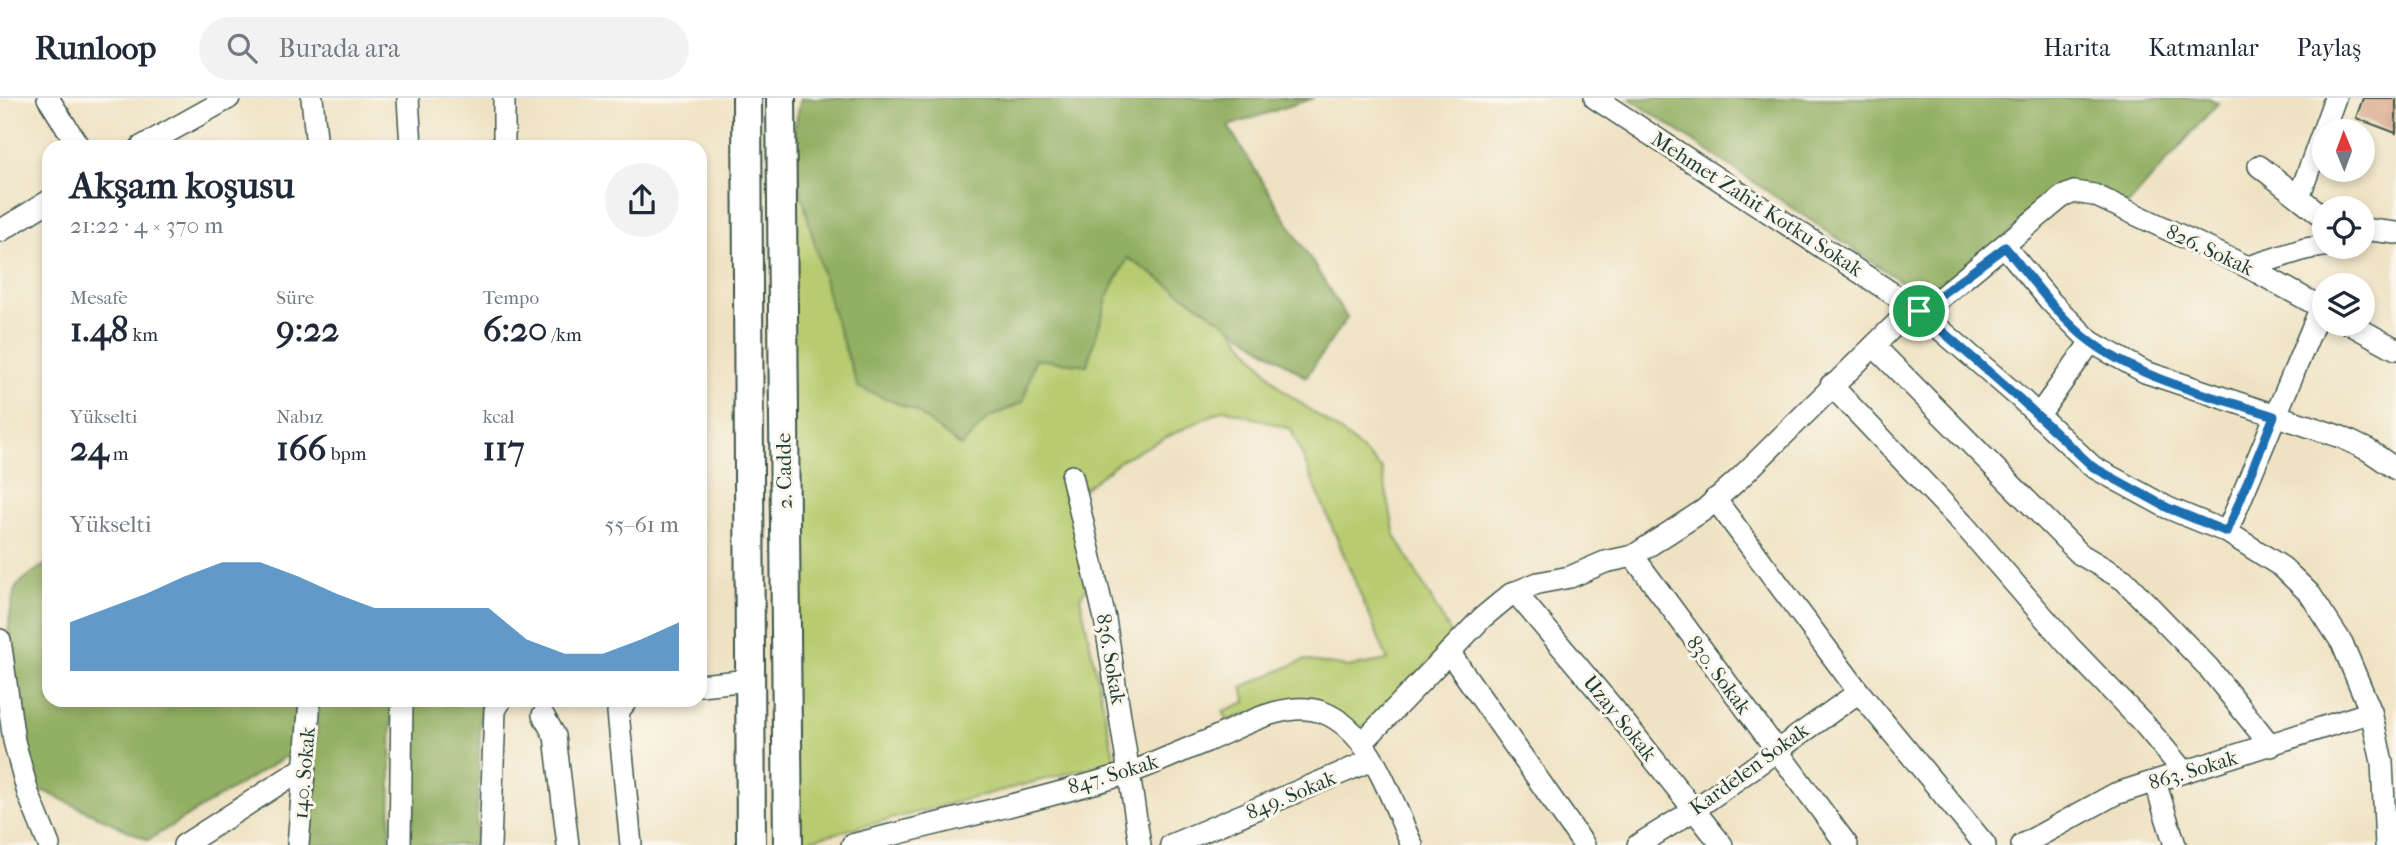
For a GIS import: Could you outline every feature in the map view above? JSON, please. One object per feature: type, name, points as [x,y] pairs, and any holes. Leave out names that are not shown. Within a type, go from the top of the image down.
[{"type":"main road","name":"2. Cadde","points":[[747,98],[751,845]]},
{"type":"main road","name":"2. Cadde","points":[[781,98],[788,845]]},
{"type":"street","points":[[48,98],[75,140]]},
{"type":"street","points":[[154,140],[229,98]]},
{"type":"street","points":[[312,98],[316,140]]},
{"type":"street","points":[[408,98],[411,140]]},
{"type":"street","points":[[504,98],[504,140]]},
{"type":"street","name":"Mehmet Zahit Kotku Sokak","points":[[1595,98],[1919,311],[2093,467],[2168,508],[2227,532],[2282,567],[2311,594],[2342,643],[2371,712],[2382,762],[2386,845]]},
{"type":"street","points":[[2300,197],[2335,98]]},
{"type":"street","points":[[2259,166],[2312,207]]},
{"type":"street","name":"826. Sokak","points":[[2005,247],[2062,197],[2074,192],[2094,195],[2248,267],[2312,302]]},
{"type":"street","points":[[0,231],[42,205]]},
{"type":"street","points":[[1412,845],[1367,752],[1449,652],[1482,618],[1515,592],[1538,583],[1570,577],[1605,562],[1633,556],[1716,499],[1899,321],[1919,311],[2005,247],[2051,302],[2091,342],[2145,372],[2341,437],[2396,469]]},
{"type":"street","points":[[2248,267],[2312,248]]},
{"type":"street","points":[[2227,532],[2312,330]]},
{"type":"street","points":[[2372,336],[2396,349]]},
{"type":"street","points":[[2038,416],[2091,342]]},
{"type":"street","points":[[1874,346],[2080,554],[2124,580],[2208,667],[2271,746]]},
{"type":"street","points":[[1831,385],[1964,524],[2068,645],[2144,724],[2185,772]]},
{"type":"street","name":"836. Sokak","points":[[1072,476],[1105,619],[1140,845]]},
{"type":"street","points":[[1716,499],[1859,692],[1985,845]]},
{"type":"street","name":"830. Sokak","points":[[1633,556],[1847,845]]},
{"type":"street","name":"Uzay Sokak","points":[[1515,592],[1722,845]]},
{"type":"street","points":[[0,640],[15,741],[28,793],[49,845]]},
{"type":"street","points":[[1449,652],[1584,845]]},
{"type":"street","points":[[707,684],[750,680]]},
{"type":"street","name":"Kardelen Sokak","points":[[1638,845],[1694,810],[1776,748],[1859,692]]},
{"type":"street","name":"140. Sokak","points":[[298,845],[309,707]]},
{"type":"street","points":[[400,845],[402,707]]},
{"type":"street","points":[[490,845],[496,707]]},
{"type":"street","points":[[622,707],[618,712],[631,845]]},
{"type":"street","name":"847. Sokak","points":[[852,845],[1129,772],[1256,720],[1290,710],[1312,709],[1325,713],[1349,729],[1367,752]]},
{"type":"street","name":"863. Sokak","points":[[2022,845],[2115,794],[2371,712]]},
{"type":"street","points":[[543,715],[555,736],[568,845]]},
{"type":"street","name":"849. Sokak","points":[[1171,845],[1367,752]]},
{"type":"street","points":[[184,845],[305,767]]},
{"type":"street","points":[[2155,782],[2175,845]]},
{"type":"green space","points":[[801,98],[1314,98],[1228,126],[1347,318],[1306,377],[1128,258],[1109,293],[1087,365],[1035,359],[1023,402],[988,418],[961,447],[914,410],[858,387],[832,310],[790,149]]},
{"type":"green space","points":[[1629,98],[2209,98],[2218,103],[2128,205],[2068,187],[1926,298]]},
{"type":"green space","points":[[790,149],[832,310],[858,387],[914,410],[961,446],[988,418],[1023,402],[1035,359],[1087,365],[1109,293],[1128,258],[1229,325],[1280,388],[1349,438],[1382,469],[1395,535],[1453,637],[1367,728],[1283,705],[1227,720],[1223,711],[1246,702],[1242,687],[1304,660],[1348,667],[1388,660],[1291,429],[1224,409],[1124,458],[1072,498],[1087,588],[1080,597],[1115,761],[794,844]]},
{"type":"green space","points":[[42,567],[42,707],[304,707],[297,757],[285,757],[148,840],[44,791],[25,794],[11,718],[8,636],[15,589],[26,577]]},
{"type":"green space","points":[[319,707],[392,707],[390,845],[309,845]]},
{"type":"green space","points":[[413,707],[481,707],[476,845],[408,845]]},
{"type":"building","points":[[2363,98],[2396,98],[2396,133],[2375,125],[2375,119],[2356,118]]},
{"type":"route","points":[[2005,247],[2051,302],[2091,342],[2145,372],[2274,416],[2227,532],[2168,508],[2093,467],[1919,311],[1939,299],[2005,247]]}]
